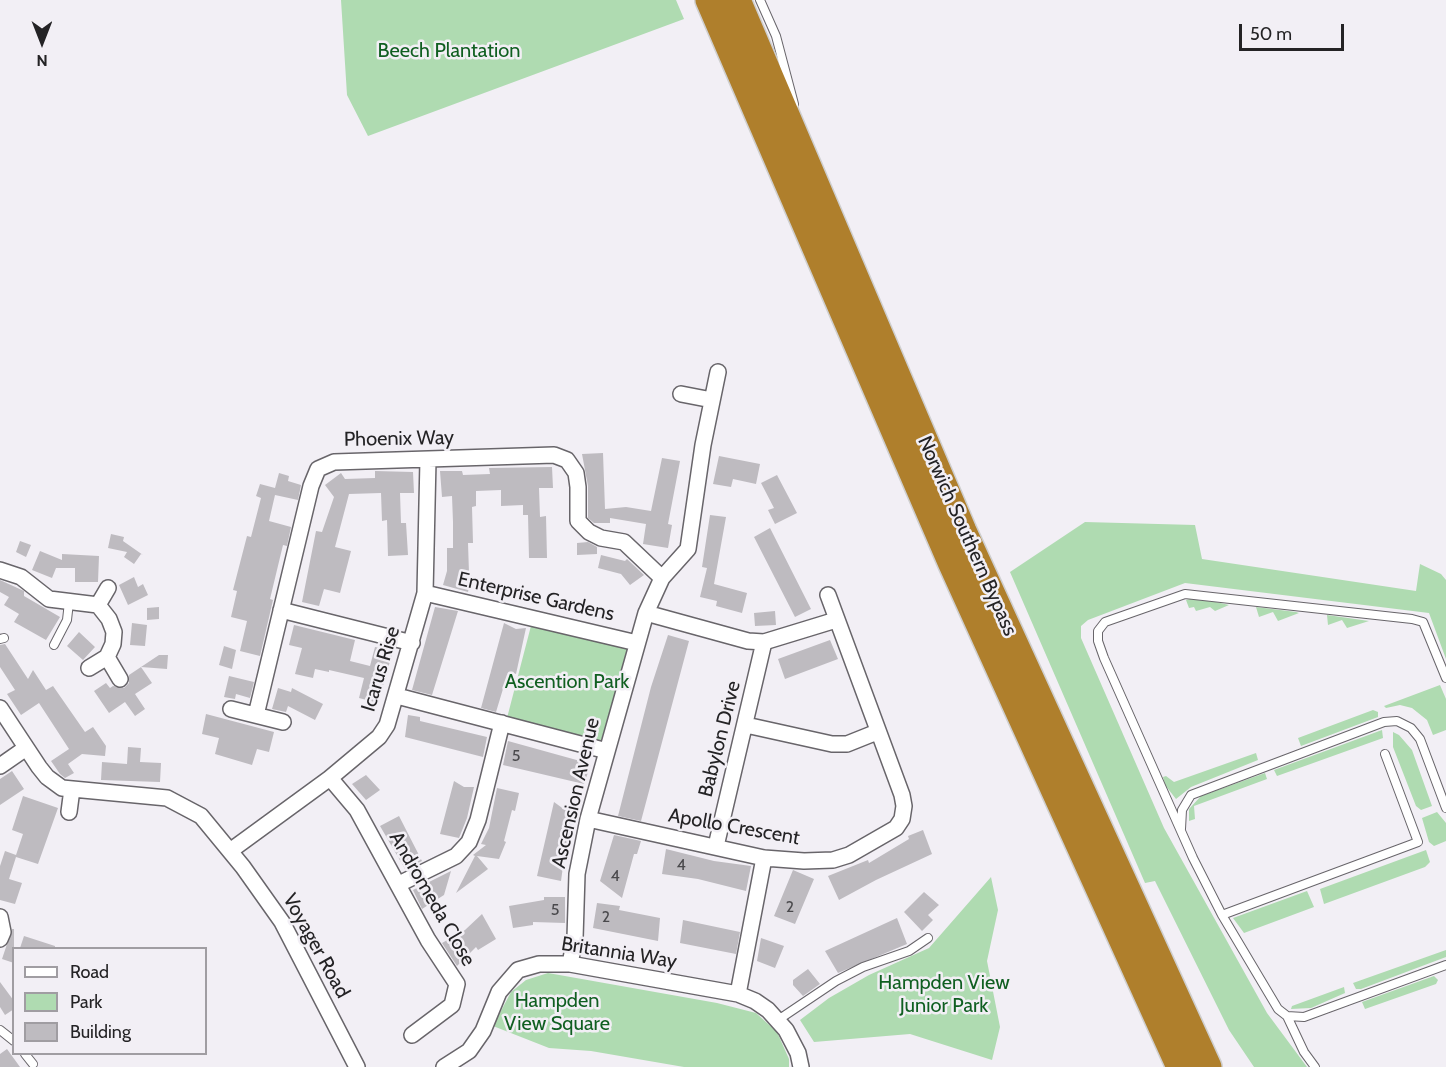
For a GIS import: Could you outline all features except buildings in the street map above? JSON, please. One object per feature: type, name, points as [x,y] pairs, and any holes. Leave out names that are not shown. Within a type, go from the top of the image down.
[{"type":"highway","name":"Norwich Southern Bypass","points":[[709,0],[951,562],[1180,1067]]},
{"type":"highway","name":"Norwich Southern Bypass","points":[[736,0],[963,531],[1208,1067]]},
{"type":"highway","points":[[1104,838],[1222,1067]]},
{"type":"highway","points":[[1094,874],[1149,1029],[1168,1067]]},
{"type":"street","name":"Ascension Avenue","points":[[570,964],[575,938],[577,874],[588,819],[646,613],[662,578],[688,549],[703,445],[718,372]]},
{"type":"street","points":[[681,394],[712,400]]},
{"type":"street","name":"Phoenix Way","points":[[256,715],[311,486],[318,469],[334,462],[554,455],[567,460],[576,473],[578,521],[589,532],[601,538],[624,542],[662,578]]},
{"type":"street","name":"Icarus Rise","points":[[230,851],[330,778],[379,737],[387,725],[425,593],[428,460]]},
{"type":"street","points":[[0,570],[21,577],[49,599],[98,605],[110,618],[114,632],[113,644],[106,657],[89,668]]},
{"type":"street","points":[[98,605],[108,588]]},
{"type":"street","name":"Enterprise Gardens","points":[[425,593],[637,643]]},
{"type":"street","name":"Apollo Crescent","points":[[588,819],[764,858],[804,861],[833,860],[849,855],[896,828],[902,819],[904,806],[828,595]]},
{"type":"street","points":[[281,610],[411,643]]},
{"type":"street","points":[[646,613],[748,642],[764,642],[836,620]]},
{"type":"street","name":"Babylon Drive","points":[[717,846],[764,642]]},
{"type":"street","points":[[106,657],[120,679]]},
{"type":"street","points":[[397,696],[607,751]]},
{"type":"street","points":[[0,708],[46,777],[63,788],[72,789],[69,812]]},
{"type":"street","points":[[231,709],[283,722]]},
{"type":"street","points":[[399,884],[456,856],[469,842],[478,820],[502,723]]},
{"type":"street","points":[[746,726],[832,744],[848,744],[877,732]]},
{"type":"street","points":[[0,766],[26,748]]},
{"type":"street","name":"Andromeda Close","points":[[330,778],[357,810],[428,940],[457,984],[452,1005],[412,1035]]},
{"type":"street","name":"Voyager Road","points":[[72,789],[167,798],[201,816],[282,922],[357,1067]]},
{"type":"street","points":[[738,994],[764,858]]},
{"type":"street","points":[[0,917],[3,932],[0,939]]},
{"type":"street","name":"Britannia Way","points":[[444,1067],[469,1051],[483,1031],[499,992],[519,970],[539,964],[570,964],[738,994],[768,1010],[778,1020],[793,1042],[801,1067]]},
{"type":"lane","points":[[760,0],[776,36],[797,114]]},
{"type":"lane","points":[[800,126],[815,183]]},
{"type":"lane","points":[[1315,1067],[1304,1052],[1287,1016],[1269,999],[1222,915],[1104,658],[1098,641],[1098,631],[1106,622],[1185,594],[1412,618],[1423,622],[1446,678]]},
{"type":"lane","points":[[54,645],[67,620],[69,602]]},
{"type":"lane","points":[[1181,830],[1182,810],[1191,795],[1384,722],[1397,721],[1411,728],[1420,739],[1446,808]]},
{"type":"lane","points":[[1222,915],[1418,842],[1385,754]]},
{"type":"lane","points":[[778,1020],[836,981],[909,951],[928,938]]},
{"type":"lane","points":[[1287,1016],[1304,1017],[1446,965]]},
{"type":"lane","points":[[0,1030],[12,1039]]},
{"type":"lane","points":[[26,1055],[33,1064]]},
{"type":"green space","name":"Beech Plantation","points":[[341,0],[676,0],[684,19],[368,136],[347,95]]},
{"type":"green space","points":[[1085,522],[1195,525],[1202,559],[1416,591],[1420,564],[1441,574],[1446,580],[1446,659],[1429,613],[1185,583],[1088,620],[1081,626],[1081,638],[1164,828],[1267,1013],[1307,1067],[1254,1067],[1229,1030],[1155,881],[1145,883],[1010,572]]},
{"type":"green space","points":[[1186,600],[1229,605],[1215,611],[1210,607],[1196,611],[1194,607],[1189,608]]},
{"type":"green space","points":[[1256,607],[1299,613],[1278,621],[1273,612],[1259,617]]},
{"type":"green space","points":[[1327,615],[1369,621],[1347,628],[1342,620],[1328,625]]},
{"type":"green space","name":"Ascention Park","points":[[532,622],[629,646],[601,741],[507,718]]},
{"type":"green space","points":[[1440,685],[1446,699],[1446,730],[1433,735],[1427,720],[1412,708],[1400,705],[1386,708],[1384,706]]},
{"type":"green space","points":[[1373,710],[1378,712],[1378,717],[1301,746],[1298,738]]},
{"type":"green space","points":[[1382,730],[1383,738],[1277,776],[1274,770]]},
{"type":"green space","points":[[1393,732],[1399,735],[1412,750],[1432,806],[1421,810],[1416,806],[1393,747]]},
{"type":"green space","points":[[1256,753],[1258,760],[1191,787],[1176,799],[1165,785],[1163,777],[1166,776],[1174,782]]},
{"type":"green space","points":[[1265,773],[1267,779],[1194,806],[1195,819],[1189,821],[1189,809],[1201,796]]},
{"type":"green space","points":[[1437,812],[1446,823],[1446,841],[1434,846],[1429,842],[1422,818]]},
{"type":"green space","points":[[1426,850],[1430,862],[1425,867],[1324,904],[1320,889]]},
{"type":"green space","name":"Hampden View Junior Park","points":[[991,877],[998,910],[987,961],[1000,1027],[992,1060],[910,1034],[814,1042],[800,1020],[829,998],[869,975],[929,948]]},
{"type":"green space","points":[[1307,891],[1314,907],[1244,933],[1233,918]]},
{"type":"green space","points":[[1446,950],[1446,957],[1361,989],[1356,989],[1353,983]]},
{"type":"green space","name":"Hampden View Square","points":[[548,973],[717,1003],[756,1013],[777,1032],[789,1059],[789,1067],[684,1067],[591,1051],[549,1048],[493,1026],[511,992],[526,980]]},
{"type":"green space","points":[[1434,976],[1438,980],[1436,984],[1365,1009],[1362,1002]]},
{"type":"green space","points":[[1344,987],[1345,993],[1311,1008],[1291,1009],[1292,1006]]}]
